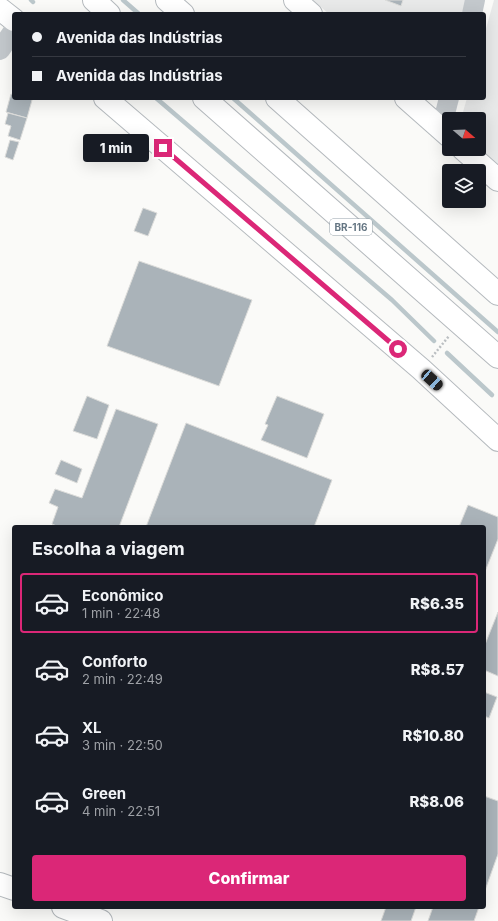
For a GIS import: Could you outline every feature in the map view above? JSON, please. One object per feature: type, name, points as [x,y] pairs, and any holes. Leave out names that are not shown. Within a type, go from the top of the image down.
[{"type":"main road","points":[[94,0],[107,12]]},
{"type":"main road","points":[[167,0],[181,12]]},
{"type":"main road","points":[[295,0],[309,12]]},
{"type":"main road","points":[[0,9],[12,18]]},
{"type":"main road","points":[[107,100],[421,369],[498,440]]},
{"type":"main road","name":"BR-116","points":[[206,100],[498,357]]},
{"type":"main road","points":[[279,100],[498,294]]},
{"type":"main road","points":[[408,100],[442,130]]},
{"type":"main road","points":[[471,156],[498,180]]},
{"type":"main road","points":[[467,266],[498,273]]},
{"type":"main road","points":[[0,884],[12,888]]},
{"type":"main road","points":[[68,909],[101,921]]},
{"type":"street","points":[[472,12],[475,0]]},
{"type":"street","points":[[0,50],[12,33]]},
{"type":"street","points":[[447,112],[449,100]]},
{"type":"path","points":[[421,369],[450,335]]},
{"type":"shaded area","points":[[313,0],[466,0],[463,12],[327,12]]},
{"type":"shaded area","points":[[494,0],[498,0],[498,168],[486,156],[486,112],[463,112],[466,100],[486,100],[486,29]]},
{"type":"building","points":[[385,0],[403,0],[401,6]]},
{"type":"building","points":[[11,94],[12,100],[32,100],[27,118],[6,112]]},
{"type":"building","points":[[8,113],[27,118],[20,140],[8,136],[11,126],[5,124]]},
{"type":"building","points":[[10,140],[19,142],[13,160],[5,157]]},
{"type":"building","points":[[143,208],[157,213],[148,236],[134,231]]},
{"type":"building","points":[[139,261],[252,300],[219,386],[107,346]]},
{"type":"building","points":[[87,396],[109,405],[97,439],[73,431]]},
{"type":"building","points":[[277,396],[324,414],[307,458],[261,440],[268,425],[265,424]]},
{"type":"building","points":[[116,409],[158,424],[120,525],[52,524],[58,507],[49,503],[55,489],[82,498]]},
{"type":"building","points":[[186,423],[332,480],[315,525],[147,525]]},
{"type":"building","points":[[61,460],[82,469],[77,483],[55,474]]},
{"type":"building","points":[[468,505],[498,517],[498,539],[486,569],[486,525],[460,525]]},
{"type":"building","points":[[498,612],[498,676],[486,671],[486,642]]},
{"type":"building","points":[[486,693],[497,697],[489,718],[486,717]]},
{"type":"building","points":[[486,797],[498,801],[498,854],[486,887]]},
{"type":"building","points":[[385,909],[415,909],[411,921],[381,921]]},
{"type":"building","points":[[432,909],[478,909],[474,921],[428,921]]},
{"type":"waterway","points":[[123,0],[137,12]]},
{"type":"waterway","points":[[158,100],[392,300],[434,341]]},
{"type":"waterway","points":[[235,100],[498,332]]},
{"type":"waterway","points":[[447,353],[492,395]]},
{"type":"route","points":[[163,148],[398,349]]}]
